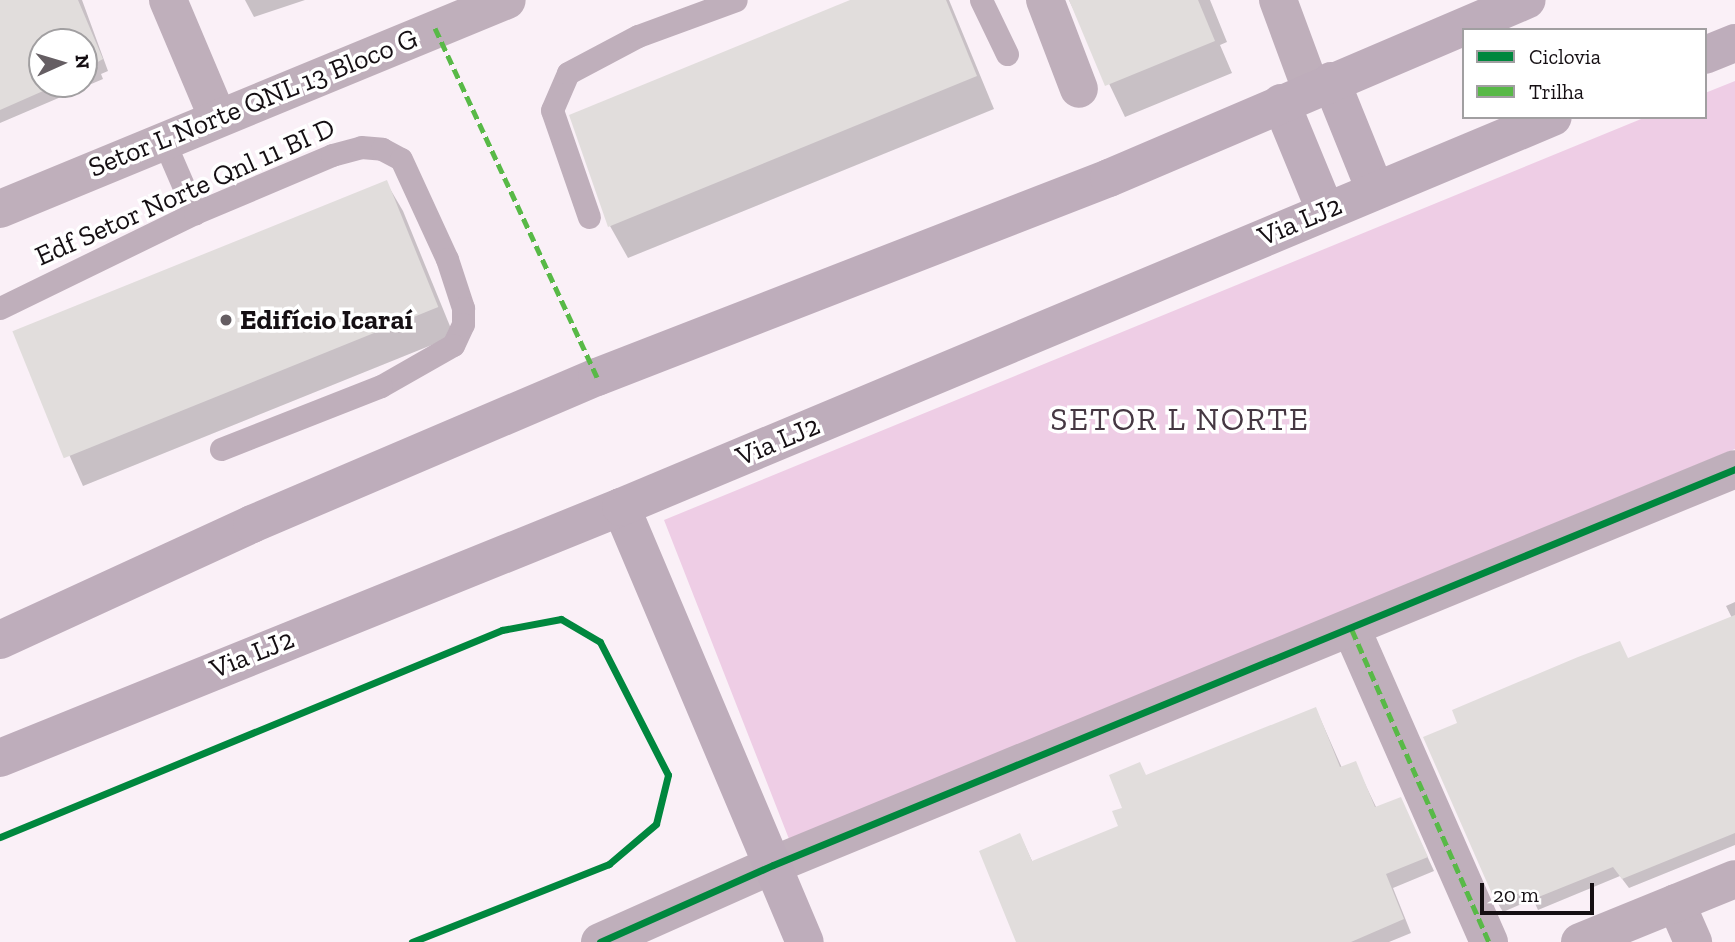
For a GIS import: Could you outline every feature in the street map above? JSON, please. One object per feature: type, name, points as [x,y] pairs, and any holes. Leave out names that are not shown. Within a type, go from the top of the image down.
[{"type":"main road","points":[[0,640],[252,524],[597,377],[1109,178],[1527,0]]},
{"type":"main road","points":[[1707,54],[1735,43]]},
{"type":"main road","points":[[1308,91],[1375,190]]},
{"type":"main road","points":[[1308,91],[1325,210]]},
{"type":"main road","name":"Via LJ2","points":[[0,758],[621,507],[1325,210],[1548,119]]},
{"type":"main road","points":[[621,507],[805,942]]},
{"type":"street","points":[[168,0],[217,116]]},
{"type":"street","name":"Setor L Norte QNL 13 Bloco G","points":[[0,209],[217,116],[429,14],[507,0]]},
{"type":"street","points":[[1045,0],[1079,89]]},
{"type":"street","points":[[1278,0],[1308,91]]},
{"type":"street","points":[[600,942],[774,865],[1352,630],[1735,469]]},
{"type":"street","points":[[1352,630],[1489,942]]},
{"type":"street","points":[[1580,942],[1735,879]]},
{"type":"street","points":[[1676,903],[1693,942]]},
{"type":"lane","points":[[589,217],[556,128],[552,110],[556,93],[568,73],[587,60],[694,7],[736,0]]},
{"type":"lane","points":[[981,0],[1007,54]]},
{"type":"lane","points":[[163,139],[195,213]]},
{"type":"lane","name":"Edf Setor Norte Qnl 11 BI D","points":[[0,308],[195,213],[332,155],[361,147],[382,149],[401,159],[412,174],[463,308],[463,324],[453,345],[433,360],[221,449]]},
{"type":"shaded area","points":[[1735,81],[1735,449],[789,839],[664,520],[1641,119],[1707,119],[1707,92]]},
{"type":"building","points":[[0,0],[78,0],[90,28],[28,28],[28,98],[0,110]]},
{"type":"building","points":[[850,0],[946,0],[977,76],[608,227],[569,115]]},
{"type":"building","points":[[1069,0],[1198,0],[1215,41],[1105,86]]},
{"type":"building","points":[[98,47],[103,59],[98,62]]},
{"type":"building","name":"Edifício Icaraí","points":[[387,180],[438,307],[64,458],[12,331]]},
{"type":"building","points":[[1735,615],[1735,833],[1622,879],[1613,867],[1531,900],[1527,890],[1496,903],[1423,737],[1457,723],[1452,710],[1578,657],[1620,641],[1628,658]]},
{"type":"building","points":[[1316,707],[1340,767],[1356,761],[1375,807],[1401,797],[1428,857],[1386,874],[1404,919],[1351,942],[1016,942],[979,851],[1020,833],[1032,861],[1118,826],[1112,811],[1122,808],[1109,775],[1140,762],[1146,775]]},
{"type":"marked path","points":[[435,28],[597,377]]},
{"type":"marked path","points":[[1352,630],[1489,942]]},
{"type":"cycle path","points":[[600,942],[773,865],[1735,469]]},
{"type":"cycle path","points":[[0,837],[502,630],[561,619],[600,642],[668,775],[656,824],[609,864],[412,942]]},
{"type":"place","name":"Edifício Icaraí","points":[[226,320]]},
{"type":"district","name":"SETOR L NORTE","points":[[1180,419]]}]
